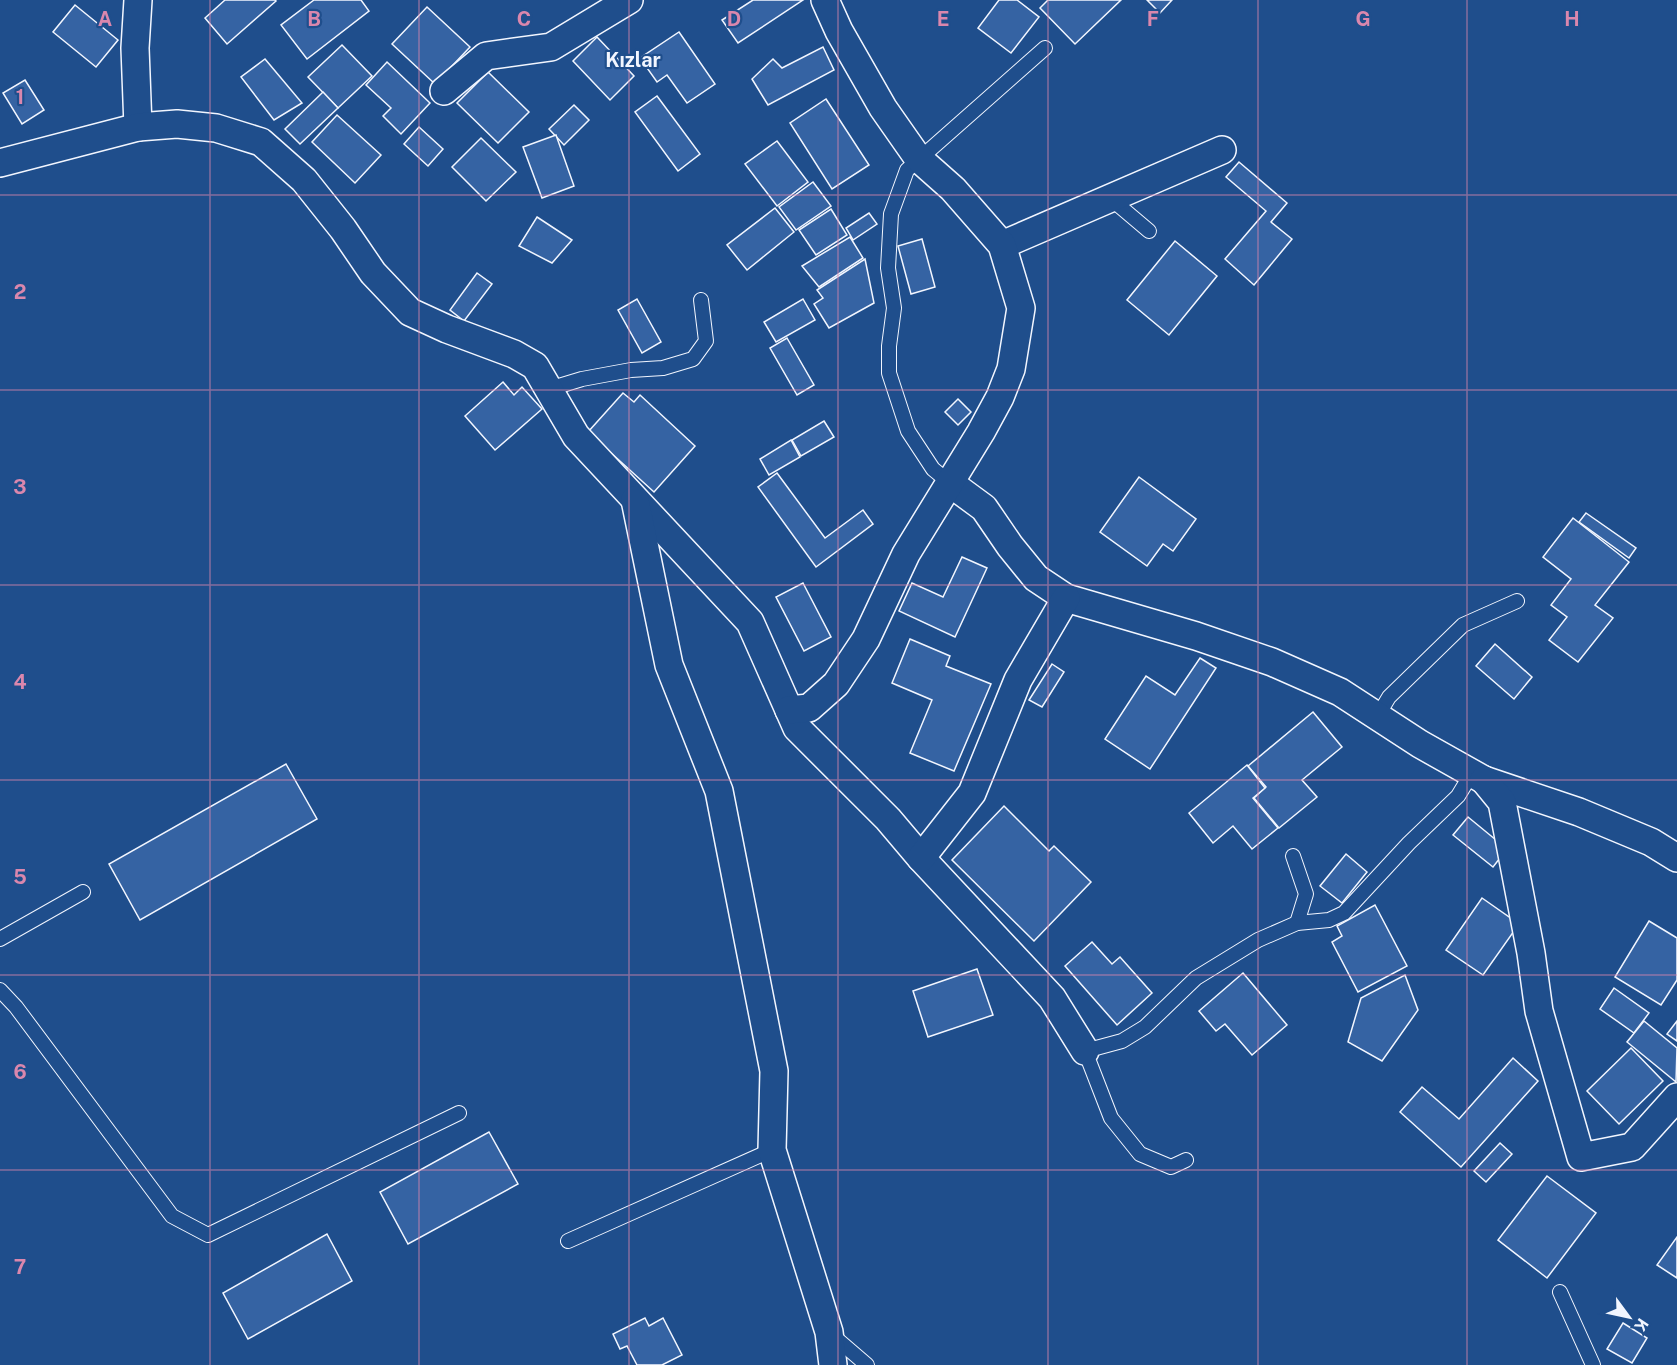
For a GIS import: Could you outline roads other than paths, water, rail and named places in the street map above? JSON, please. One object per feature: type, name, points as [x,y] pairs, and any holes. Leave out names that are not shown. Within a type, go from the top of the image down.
[{"type":"street","points":[[138,0],[135,48],[138,127]]},
{"type":"street","points":[[444,91],[486,56],[551,47],[629,0]]},
{"type":"street","points":[[789,710],[809,708],[836,684],[866,639],[906,554],[996,406],[1011,369],[1021,308],[1002,245],[953,189],[918,158],[884,108],[839,31],[825,0]]},
{"type":"street","points":[[0,164],[138,127],[177,124],[216,128],[261,142],[304,180],[343,229],[373,273],[410,312],[447,329],[514,354],[535,366],[576,436],[750,622],[797,728],[888,819],[921,858],[1052,998],[1085,1051]]},
{"type":"street","points":[[1002,245],[1222,150]]},
{"type":"street","points":[[950,483],[984,508],[1036,578],[1066,598],[1196,636],[1272,662],[1340,692],[1420,744],[1478,777],[1579,812],[1651,842],[1677,858]]},
{"type":"street","points":[[635,500],[669,665],[719,791],[774,1071],[772,1150],[830,1332],[833,1365]]},
{"type":"street","points":[[921,858],[972,793],[1018,680],[1066,598]]},
{"type":"street","points":[[1478,777],[1502,802],[1531,952],[1539,1011],[1581,1157],[1632,1147],[1677,1097]]},
{"type":"lane","points":[[950,483],[933,469],[908,431],[889,373],[889,346],[894,308],[888,268],[891,213],[907,170],[918,158],[1045,48]]},
{"type":"lane","points":[[1110,198],[1149,231]]},
{"type":"lane","points":[[549,389],[582,379],[631,370],[663,368],[693,359],[706,341],[701,300]]},
{"type":"lane","points":[[1377,717],[1389,696],[1463,625],[1517,601]]},
{"type":"lane","points":[[1186,1160],[1171,1167],[1140,1154],[1111,1118],[1085,1051],[1122,1041],[1145,1027],[1196,978],[1258,940],[1298,923],[1329,920],[1344,913],[1409,843],[1478,777]]},
{"type":"lane","points":[[1293,856],[1306,894],[1298,923]]},
{"type":"lane","points":[[0,939],[82,892]]},
{"type":"lane","points":[[0,990],[24,1017],[172,1216],[208,1235],[459,1113]]},
{"type":"lane","points":[[568,1241],[772,1150]]},
{"type":"lane","points":[[1560,1292],[1593,1365]]},
{"type":"lane","points":[[830,1332],[867,1365]]},
{"type":"district","name":"Kızlar","points":[[633,60]]}]
